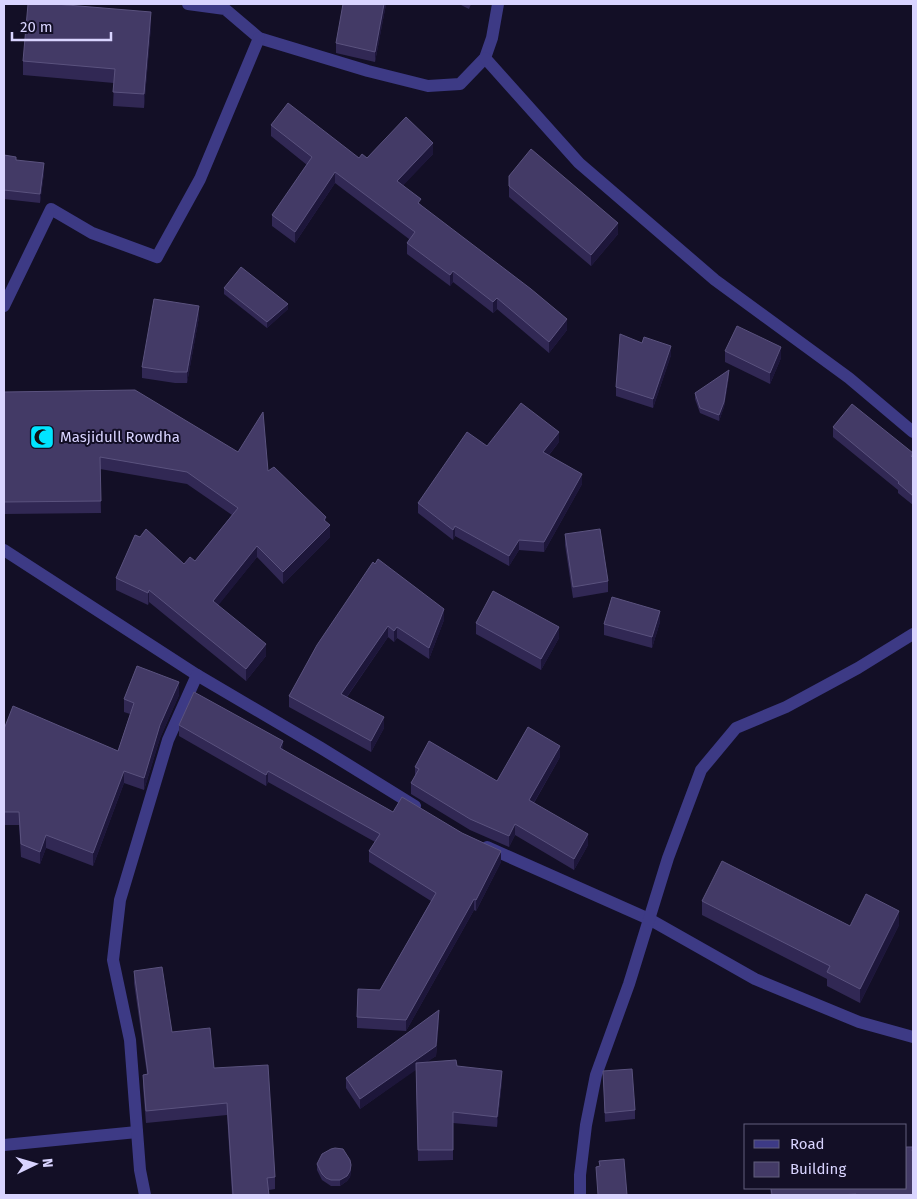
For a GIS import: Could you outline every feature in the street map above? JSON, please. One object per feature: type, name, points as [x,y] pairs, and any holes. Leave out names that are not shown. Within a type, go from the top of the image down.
[{"type":"street","points":[[188,4],[225,6],[259,38],[368,71],[428,86],[460,84],[485,58],[492,38],[498,4]]},
{"type":"street","points":[[4,306],[51,209],[92,233],[158,257],[200,179],[259,38]]},
{"type":"street","points":[[485,58],[579,163],[715,280],[849,378],[913,432]]},
{"type":"street","points":[[4,550],[197,675],[423,811]]},
{"type":"street","points":[[580,1195],[580,1175],[586,1125],[596,1075],[629,984],[668,858],[702,770],[736,728],[786,707],[858,668],[913,634]]},
{"type":"street","points":[[145,1195],[140,1170],[130,1040],[114,960],[120,900],[168,740],[197,675]]},
{"type":"street","points":[[474,841],[648,919],[755,979],[859,1022],[913,1037]]},
{"type":"street","points":[[4,1145],[137,1132]]},
{"type":"building","points":[[28,4],[55,4],[151,12],[144,94],[113,92],[115,69],[23,61]]},
{"type":"building","points":[[343,4],[384,4],[375,52],[336,43]]},
{"type":"building","points":[[288,103],[359,158],[362,154],[367,158],[406,117],[433,143],[397,181],[421,199],[418,203],[531,289],[567,319],[549,342],[497,298],[493,302],[453,271],[450,275],[407,243],[415,232],[335,172],[295,232],[272,215],[312,157],[271,125]]},
{"type":"building","points":[[531,149],[618,223],[591,255],[509,186],[509,176]]},
{"type":"building","points":[[4,155],[16,157],[16,160],[44,163],[40,194],[4,190]]},
{"type":"building","points":[[241,267],[288,304],[267,322],[224,288]]},
{"type":"building","points":[[154,299],[199,306],[187,372],[142,367]]},
{"type":"building","points":[[737,326],[781,347],[770,373],[725,351]]},
{"type":"building","points":[[620,334],[642,343],[644,337],[671,346],[653,399],[616,387]]},
{"type":"building","points":[[729,370],[724,402],[719,415],[700,408],[695,393]]},
{"type":"building","points":[[135,390],[238,452],[263,412],[268,471],[274,467],[326,517],[324,520],[330,525],[283,572],[257,546],[213,601],[266,644],[246,669],[149,590],[148,593],[116,578],[135,535],[140,537],[146,529],[184,564],[190,557],[195,561],[238,508],[187,472],[100,457],[101,501],[4,502],[4,392]]},
{"type":"building","points":[[521,403],[559,432],[543,452],[582,474],[544,542],[519,540],[509,556],[455,526],[453,530],[418,503],[467,432],[487,446]]},
{"type":"building","points":[[852,404],[913,453],[911,456],[913,458],[913,496],[833,427]]},
{"type":"building","points":[[600,529],[608,581],[573,587],[565,534]]},
{"type":"building","points":[[378,559],[444,609],[429,648],[397,627],[394,631],[388,626],[341,694],[384,717],[371,741],[289,696],[317,645],[373,562],[375,564]]},
{"type":"building","points":[[493,591],[559,627],[541,659],[476,623]]},
{"type":"building","points":[[612,597],[660,611],[652,637],[604,624]]},
{"type":"building","points":[[137,666],[179,682],[160,725],[144,778],[124,771],[93,853],[46,835],[40,852],[21,844],[19,812],[4,812],[4,729],[13,706],[118,751],[134,703],[124,699]]},
{"type":"building","points":[[194,692],[283,741],[280,748],[393,812],[402,797],[462,833],[501,851],[476,900],[474,899],[406,1020],[357,1017],[358,989],[380,990],[436,893],[369,851],[380,834],[268,771],[266,775],[179,725]]},
{"type":"building","points":[[528,727],[560,746],[529,800],[588,834],[574,859],[515,824],[509,836],[470,819],[411,783],[419,769],[415,767],[429,741],[497,781]]},
{"type":"building","points":[[722,861],[850,926],[866,894],[899,911],[860,989],[827,972],[830,966],[702,901]]},
{"type":"building","points":[[162,967],[172,1032],[210,1028],[214,1068],[268,1065],[275,1177],[267,1178],[269,1195],[233,1195],[227,1103],[146,1111],[143,1075],[148,1074],[134,971]]},
{"type":"building","points":[[439,1010],[436,1046],[360,1099],[346,1078]]},
{"type":"building","points":[[456,1060],[457,1066],[502,1071],[497,1117],[453,1112],[453,1150],[418,1150],[416,1063]]},
{"type":"building","points":[[632,1069],[635,1110],[605,1113],[603,1071]]},
{"type":"building","points":[[907,1147],[913,1147],[913,1195],[772,1195],[771,1189],[907,1189]]},
{"type":"building","points":[[335,1148],[343,1149],[351,1165],[347,1176],[340,1180],[326,1178],[317,1164],[322,1154]]},
{"type":"building","points":[[624,1159],[627,1195],[598,1195],[596,1167],[600,1166],[599,1161]]},
{"type":"place","name":"Masjidull Rowdha","points":[[42,437]]}]
